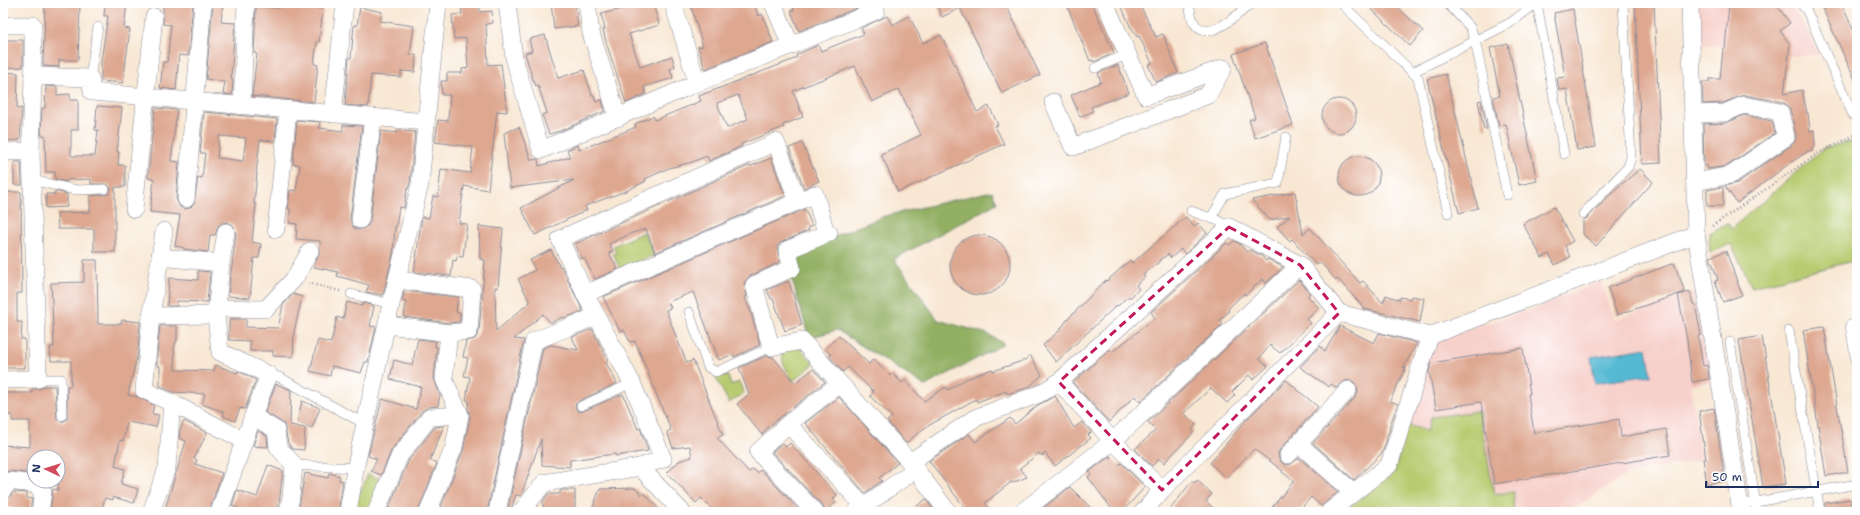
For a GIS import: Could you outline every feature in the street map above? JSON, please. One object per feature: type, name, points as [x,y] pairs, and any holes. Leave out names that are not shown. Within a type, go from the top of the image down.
[{"type":"street","points":[[186,199],[203,3]]},
{"type":"street","points":[[242,106],[246,3]]},
{"type":"street","points":[[333,114],[345,3]]},
{"type":"street","points":[[348,512],[355,468],[391,304],[420,184],[438,3]]},
{"type":"street","points":[[508,3],[514,58],[541,150],[697,83],[876,11],[872,3]]},
{"type":"street","points":[[587,3],[591,33],[618,118]]},
{"type":"street","points":[[673,3],[697,83]]},
{"type":"street","points":[[773,3],[791,46]]},
{"type":"street","points":[[1053,102],[1073,147],[1208,95],[1223,68],[1146,96],[1105,3]]},
{"type":"street","points":[[1690,3],[1696,235],[1746,507]]},
{"type":"street","points":[[134,209],[147,97],[154,17]]},
{"type":"street","points":[[3,25],[33,25],[31,151],[38,379],[3,380]]},
{"type":"street","points":[[33,76],[90,78],[92,92],[426,122]]},
{"type":"street","points":[[1694,114],[1725,113],[1743,106],[1780,112],[1786,137],[1731,175],[1695,182]]},
{"type":"street","points":[[276,229],[288,110]]},
{"type":"street","points":[[360,220],[373,118]]},
{"type":"street","points":[[522,512],[544,483],[640,467],[663,459],[632,383],[585,294],[560,239],[776,142],[798,202]]},
{"type":"street","points":[[3,152],[31,151]]},
{"type":"street","points":[[585,294],[815,194],[827,229],[787,250],[792,268],[754,285],[771,347],[802,341],[913,466],[948,512]]},
{"type":"street","points":[[788,424],[860,509],[975,418],[1038,394],[1059,382],[1229,227],[1300,265],[1339,313],[1430,336],[1696,235]]},
{"type":"street","points":[[164,231],[151,316],[144,390],[243,440]]},
{"type":"street","points":[[219,512],[243,440],[269,375],[220,352],[216,311],[226,232]]},
{"type":"street","points":[[151,316],[266,309],[294,279],[310,251]]},
{"type":"street","points":[[160,257],[221,263]]},
{"type":"street","points":[[1022,512],[1113,441],[1300,265]]},
{"type":"street","points":[[387,325],[449,333],[469,331],[472,289],[397,280]]},
{"type":"street","points":[[1144,512],[1162,490],[1339,313]]},
{"type":"street","points":[[497,512],[534,341],[597,316]]},
{"type":"street","points":[[428,512],[454,447],[460,415],[444,379],[449,333]]},
{"type":"street","points":[[1329,512],[1389,465],[1430,336]]},
{"type":"street","points":[[1059,382],[1113,441],[1162,490]]},
{"type":"street","points":[[815,512],[758,452],[788,424],[839,384]]},
{"type":"street","points":[[1348,390],[1294,449],[1353,492]]},
{"type":"street","points":[[151,512],[167,468],[172,404]]},
{"type":"street","points":[[376,512],[400,455],[430,417],[460,415]]},
{"type":"street","points":[[253,416],[276,430],[278,446],[294,465],[291,498],[288,512]]},
{"type":"street","points":[[640,467],[682,512]]},
{"type":"street","points":[[3,490],[9,481],[34,484],[43,492],[40,512]]},
{"type":"lane","points":[[1189,3],[1192,20],[1197,27],[1203,30],[1211,31],[1219,28],[1252,3]]},
{"type":"lane","points":[[1341,3],[1418,78],[1448,212]]},
{"type":"lane","points":[[1447,3],[1470,27],[1475,40],[1507,195]]},
{"type":"lane","points":[[1413,72],[1510,23],[1537,3],[1564,154]]},
{"type":"lane","points":[[1583,214],[1628,166],[1631,157],[1622,3]]},
{"type":"lane","points":[[1800,3],[1806,9],[1853,115],[1857,114]]},
{"type":"lane","points":[[90,78],[98,27]]},
{"type":"lane","points":[[1095,68],[1128,54]]},
{"type":"lane","points":[[1210,218],[1225,194],[1278,183],[1286,137]]},
{"type":"lane","points":[[32,180],[76,190],[104,189]]},
{"type":"lane","points":[[1191,211],[1229,227]]},
{"type":"lane","points":[[351,294],[391,304]]},
{"type":"lane","points":[[689,312],[708,367],[716,372],[771,347]]},
{"type":"lane","points":[[1857,324],[1850,325],[1857,368]]},
{"type":"lane","points":[[1789,331],[1820,512]]},
{"type":"lane","points":[[1730,342],[1746,507]]},
{"type":"lane","points":[[269,375],[279,376],[365,424]]},
{"type":"lane","points":[[38,379],[61,379],[62,416]]},
{"type":"lane","points":[[581,406],[632,383]]},
{"type":"lane","points":[[294,465],[355,468]]},
{"type":"lane","points":[[1746,507],[1816,491],[1857,484]]},
{"type":"lane","points":[[1746,507],[1757,512]]},
{"type":"path","points":[[1696,235],[1817,154],[1857,134]]},
{"type":"path","points":[[294,279],[351,294]]},
{"type":"highlighted area","points":[[1229,227],[1300,265],[1339,313],[1162,490],[1059,382]]},
{"type":"shaded area","points":[[1696,3],[1786,3],[1799,17],[1820,55],[1788,56],[1783,53],[1696,43]]},
{"type":"shaded area","points":[[1601,281],[1615,320],[1697,291],[1712,382],[1690,385],[1701,460],[1627,474],[1569,512],[1342,512],[1394,473],[1432,341],[1539,307]]},
{"type":"green space","points":[[1857,140],[1857,260],[1752,287],[1731,244],[1710,253],[1709,233],[1728,223],[1731,229],[1824,148]]},
{"type":"green space","points":[[992,191],[997,203],[894,259],[938,320],[988,334],[1004,344],[925,386],[837,330],[809,338],[785,256],[885,216]]},
{"type":"green space","points":[[644,232],[654,255],[620,269],[613,254],[616,253],[613,246]]},
{"type":"green space","points":[[786,347],[799,347],[814,364],[793,381],[783,363],[782,354]]},
{"type":"green space","points":[[721,375],[728,376],[731,385],[739,382],[744,393],[729,403],[716,378]]},
{"type":"green space","points":[[1479,411],[1494,494],[1514,492],[1513,512],[1342,512],[1394,473],[1408,425],[1427,431],[1431,417]]},
{"type":"green space","points":[[368,474],[383,480],[370,512],[357,512],[354,506]]},
{"type":"water","points":[[1647,348],[1651,375],[1595,383],[1591,357]]},
{"type":"building","points":[[45,3],[80,3],[78,60],[59,60],[59,67],[43,66]]},
{"type":"building","points":[[105,3],[127,3],[124,28],[130,29],[123,83],[101,81],[101,61],[108,16],[104,16]]},
{"type":"building","points":[[163,3],[193,3],[188,56],[179,55],[176,90],[160,88],[163,62],[167,62],[171,25],[163,24]]},
{"type":"building","points":[[213,3],[223,3],[221,22],[235,23],[231,79],[233,80],[232,95],[223,94],[225,82],[206,79]]},
{"type":"building","points":[[281,3],[292,3],[292,6],[323,9],[319,42],[317,42],[314,64],[318,65],[314,102],[252,96],[257,54],[254,53],[256,7],[280,8]]},
{"type":"building","points":[[461,3],[479,3],[480,12],[492,11],[493,23],[486,24],[488,65],[501,64],[507,112],[497,111],[488,190],[464,186],[459,223],[467,224],[463,257],[457,256],[456,261],[453,260],[451,276],[414,272],[422,217],[429,218],[433,196],[438,197],[441,169],[470,173],[473,147],[435,142],[438,120],[448,121],[450,95],[442,95],[441,81],[447,81],[447,73],[462,73],[462,69],[468,68],[466,38],[454,39],[452,15],[462,14]]},
{"type":"building","points":[[551,3],[575,3],[578,26],[554,29]]},
{"type":"building","points":[[633,3],[653,3],[659,25],[629,34],[640,67],[672,56],[675,67],[670,69],[673,78],[644,87],[646,94],[626,103],[606,42],[603,29],[605,29],[601,14],[634,6]]},
{"type":"building","points":[[690,3],[754,3],[758,16],[762,14],[773,42],[705,69],[698,47],[703,46]]},
{"type":"building","points":[[792,3],[862,3],[863,6],[799,31],[791,11],[794,10]]},
{"type":"building","points":[[936,3],[1005,3],[1040,75],[1002,93],[960,8],[942,17]]},
{"type":"building","points":[[1066,3],[1092,3],[1114,53],[1094,62],[1093,60],[1090,61]]},
{"type":"building","points":[[1120,3],[1139,3],[1156,37],[1163,34],[1178,73],[1156,82],[1148,65],[1152,63],[1139,36],[1137,37],[1131,28]]},
{"type":"building","points":[[1365,3],[1393,3],[1423,31],[1410,46]]},
{"type":"building","points":[[1635,3],[1654,3],[1661,163],[1642,164]]},
{"type":"building","points":[[1729,3],[1775,3],[1790,23],[1780,31],[1790,44],[1784,94],[1802,90],[1808,113],[1810,131],[1814,130],[1815,146],[1812,147],[1813,150],[1808,151],[1786,166],[1737,203],[1725,186],[1737,183],[1792,145],[1795,141],[1796,135],[1790,109],[1782,102],[1744,95],[1723,103],[1703,104],[1702,82],[1709,82],[1709,79],[1720,79],[1723,49],[1725,49]]},
{"type":"building","points":[[1820,3],[1841,3],[1857,38],[1857,84]]},
{"type":"building","points":[[360,7],[382,12],[380,21],[414,26],[410,55],[416,55],[415,72],[401,71],[401,77],[371,75],[368,107],[345,105],[349,58],[351,58],[354,25],[357,26]]},
{"type":"building","points":[[1573,9],[1596,147],[1577,150],[1567,89],[1559,90],[1557,78],[1565,77],[1554,13]]},
{"type":"building","points":[[887,16],[892,25],[909,16],[923,43],[941,35],[977,112],[989,106],[998,125],[995,126],[1004,144],[898,192],[881,154],[921,135],[899,89],[872,102],[855,66],[793,91],[803,117],[783,125],[784,127],[741,144],[742,146],[709,161],[707,156],[692,162],[669,168],[645,179],[646,181],[626,191],[585,206],[587,210],[535,235],[521,208],[574,180],[510,188],[504,133],[519,127],[531,160],[538,159],[539,166],[570,157],[567,150],[578,145],[579,150],[636,127],[635,124],[653,116],[655,120],[701,101],[699,96],[792,60],[797,57],[796,55],[818,45],[821,51],[864,34],[861,28]],"holes":[[[738,95],[748,119],[727,128],[717,103]]]},
{"type":"building","points":[[545,35],[558,78],[584,70],[592,95],[594,95],[596,102],[602,100],[605,111],[560,131],[549,134],[542,115],[547,113],[538,85],[536,86],[533,80],[525,53],[532,51],[529,39]]},
{"type":"building","points":[[6,40],[23,40],[23,67],[7,68]]},
{"type":"building","points":[[1265,43],[1293,125],[1255,138],[1249,120],[1255,118],[1233,54]]},
{"type":"building","points":[[1508,44],[1537,181],[1519,185],[1506,124],[1499,126],[1493,97],[1500,96],[1490,48]]},
{"type":"building","points":[[1118,65],[1129,93],[1091,107],[1093,111],[1080,117],[1071,95],[1101,82],[1098,73]]},
{"type":"building","points":[[3,72],[18,73],[17,109],[22,108],[20,140],[5,141]]},
{"type":"building","points":[[1446,74],[1478,208],[1459,213],[1427,79]]},
{"type":"building","points":[[46,86],[57,87],[57,95],[70,94],[70,100],[78,100],[78,130],[71,130],[71,156],[95,156],[98,130],[95,130],[97,106],[122,108],[117,152],[119,152],[118,165],[125,165],[125,187],[115,187],[115,252],[94,252],[94,229],[58,229],[57,213],[90,212],[90,196],[108,194],[111,188],[107,184],[91,184],[91,179],[67,180],[67,182],[55,179],[55,172],[46,172],[45,135],[41,135],[42,108],[45,108]]},
{"type":"building","points":[[1336,99],[1342,99],[1351,104],[1355,110],[1355,122],[1351,128],[1342,133],[1336,133],[1327,128],[1322,119],[1322,113],[1327,104]]},
{"type":"building","points":[[1481,100],[1487,129],[1484,129],[1478,101]]},
{"type":"building","points":[[155,108],[177,110],[171,161],[179,162],[176,199],[180,207],[185,209],[190,208],[194,204],[198,177],[202,178],[205,153],[200,153],[204,112],[277,119],[275,141],[260,140],[256,173],[254,204],[256,204],[252,242],[261,244],[259,258],[254,258],[250,298],[228,296],[236,234],[233,225],[228,222],[222,223],[218,226],[215,235],[210,235],[208,252],[184,249],[175,246],[180,215],[150,212],[154,179],[148,178]],"holes":[[[219,136],[246,138],[243,161],[217,158]]]},
{"type":"building","points":[[1744,115],[1772,121],[1775,133],[1727,166],[1708,169],[1707,166],[1704,166],[1703,124],[1726,123]]},
{"type":"building","points":[[297,120],[320,122],[319,128],[343,131],[343,125],[362,126],[350,219],[354,228],[359,230],[368,226],[370,221],[381,131],[397,133],[397,130],[415,132],[410,182],[407,189],[404,208],[399,207],[395,227],[393,254],[383,295],[366,292],[369,285],[337,276],[338,272],[314,267],[320,251],[320,241],[296,239],[297,224],[289,223],[290,209],[288,209],[290,190],[296,191],[300,165],[293,164]]},
{"type":"building","points":[[802,143],[819,181],[804,188],[789,148]]},
{"type":"building","points":[[1359,156],[1373,162],[1379,176],[1373,190],[1359,196],[1345,190],[1339,176],[1345,162]]},
{"type":"building","points":[[771,158],[785,196],[655,253],[646,229],[632,233],[609,244],[613,251],[609,253],[618,269],[595,279],[584,258],[582,259],[575,244],[750,165],[751,166]]},
{"type":"building","points":[[14,162],[21,162],[22,185],[14,185]]},
{"type":"building","points":[[1640,169],[1653,182],[1596,246],[1583,234],[1583,220]]},
{"type":"building","points":[[1723,187],[1723,206],[1707,206],[1707,190]]},
{"type":"building","points":[[55,191],[67,194],[67,207],[46,208],[46,194],[55,194]]},
{"type":"building","points":[[3,192],[21,192],[22,293],[17,293],[17,322],[22,322],[21,339],[25,339],[25,368],[5,368],[5,333],[3,333]]},
{"type":"building","points":[[1295,192],[1303,234],[1310,228],[1360,283],[1363,281],[1383,303],[1386,295],[1400,300],[1400,297],[1410,299],[1411,296],[1424,298],[1420,322],[1365,309],[1338,279],[1336,280],[1320,262],[1316,265],[1292,239],[1290,241],[1277,227],[1290,216],[1270,220],[1252,200]]},
{"type":"building","points":[[1554,207],[1573,241],[1565,246],[1570,257],[1555,265],[1549,254],[1542,258],[1523,224]]},
{"type":"building","points":[[805,209],[812,226],[808,227],[809,230],[780,243],[777,246],[780,262],[750,276],[744,283],[747,296],[745,297],[760,345],[734,357],[733,354],[719,360],[693,292],[668,302],[671,308],[666,310],[677,339],[687,363],[693,360],[723,435],[717,438],[749,472],[753,469],[757,473],[761,470],[801,512],[715,512],[701,498],[696,503],[667,473],[679,461],[692,457],[690,446],[673,448],[667,432],[671,430],[635,341],[630,342],[624,330],[620,331],[603,297]]},
{"type":"building","points":[[1186,217],[1194,227],[1198,223],[1207,233],[1185,254],[1181,249],[1171,258],[1168,254],[1143,275],[1145,277],[1136,285],[1139,289],[1131,297],[1127,297],[1118,306],[1117,305],[1056,362],[1043,345],[1059,331],[1067,320],[1106,280],[1107,281],[1130,260],[1132,263]]},
{"type":"building","points":[[479,226],[503,229],[498,288],[495,287],[496,331],[530,302],[518,279],[535,270],[530,260],[551,250],[560,267],[561,266],[583,311],[564,318],[563,317],[551,323],[543,314],[514,339],[524,340],[487,512],[454,512],[441,507],[463,451],[470,417],[468,408],[469,401],[466,400],[470,377],[464,376],[468,358],[463,357],[466,341],[475,339],[479,332],[485,260],[480,259]]},
{"type":"building","points":[[980,235],[996,240],[1001,244],[1005,249],[1010,265],[1005,281],[1001,286],[996,290],[980,295],[964,290],[959,286],[955,281],[950,265],[955,249],[959,244],[964,240]]},
{"type":"building","points":[[1234,241],[1240,244],[1247,252],[1250,250],[1262,256],[1266,261],[1268,259],[1283,267],[1266,283],[1263,279],[1245,295],[1244,293],[1228,309],[1229,311],[1220,320],[1223,324],[1140,402],[1135,396],[1109,422],[1073,383],[1110,349],[1112,352],[1155,318],[1151,312],[1227,243],[1229,245]]},
{"type":"building","points":[[1726,251],[1742,295],[1723,302],[1715,281],[1718,280],[1710,257]]},
{"type":"building","points":[[84,260],[97,260],[98,324],[121,324],[122,320],[140,322],[138,352],[128,395],[138,397],[154,405],[152,414],[159,415],[156,427],[127,422],[123,441],[120,440],[115,466],[125,469],[121,484],[138,489],[134,503],[113,497],[113,500],[105,498],[101,512],[50,512],[53,489],[66,489],[66,449],[26,449],[26,473],[10,471],[3,472],[3,445],[30,447],[30,421],[12,421],[12,415],[3,415],[3,393],[32,393],[32,389],[39,389],[45,386],[55,386],[57,419],[62,422],[67,419],[67,386],[71,386],[71,361],[51,361],[50,347],[54,347],[51,283],[84,282]]},
{"type":"building","points":[[1674,263],[1685,292],[1617,315],[1608,288]]},
{"type":"building","points":[[198,271],[210,272],[207,302],[177,301],[177,306],[167,306],[169,278],[198,280]]},
{"type":"building","points":[[1299,280],[1310,293],[1308,296],[1319,308],[1307,319],[1311,323],[1280,353],[1270,345],[1259,359],[1268,366],[1253,380],[1249,375],[1232,392],[1235,395],[1227,403],[1211,388],[1184,413],[1196,425],[1192,430],[1194,432],[1164,463],[1159,459],[1152,466],[1135,449],[1156,430],[1148,422]]},
{"type":"building","points":[[789,281],[802,325],[785,331],[773,299],[771,299],[767,290]]},
{"type":"building","points":[[404,291],[458,297],[456,312],[460,313],[460,322],[449,323],[404,317],[406,302],[402,301]]},
{"type":"building","points":[[1690,292],[1693,304],[1695,304],[1701,335],[1698,336],[1703,366],[1707,365],[1709,379],[1692,382],[1687,340],[1678,295]]},
{"type":"building","points":[[293,294],[302,297],[294,332],[293,357],[273,356],[273,351],[250,351],[250,341],[229,340],[229,319],[246,319],[246,327],[278,328],[283,305]]},
{"type":"building","points":[[347,302],[362,306],[363,303],[374,306],[370,326],[376,327],[368,362],[365,362],[361,373],[332,366],[330,376],[310,371],[318,340],[331,343],[337,317],[343,319]]},
{"type":"building","points":[[160,326],[177,326],[177,341],[174,348],[175,370],[214,371],[216,365],[237,373],[238,371],[256,380],[245,409],[240,408],[235,421],[223,416],[224,412],[202,404],[205,394],[173,392],[160,386],[160,366],[157,366],[157,354]]},
{"type":"building","points":[[1340,326],[1374,343],[1379,333],[1417,343],[1403,368],[1406,367],[1390,401],[1398,404],[1382,453],[1354,480],[1313,443],[1353,400],[1358,393],[1357,387],[1354,382],[1350,380],[1345,381],[1336,388],[1331,384],[1329,387],[1300,367],[1320,346],[1325,351]]},
{"type":"building","points":[[1824,327],[1848,472],[1826,476],[1803,330]]},
{"type":"building","points":[[592,329],[608,361],[606,363],[617,383],[579,401],[575,405],[576,409],[580,412],[623,394],[638,429],[640,428],[648,451],[616,456],[615,454],[570,460],[570,467],[542,465],[541,439],[521,496],[516,495],[510,512],[507,512],[543,348],[551,345],[578,350],[572,337]]},
{"type":"building","points":[[839,336],[869,364],[873,359],[890,376],[892,373],[902,383],[905,380],[924,401],[946,387],[948,390],[966,379],[992,369],[993,371],[1025,360],[1030,355],[1042,375],[1029,387],[1007,394],[1006,391],[977,402],[976,399],[926,427],[906,443],[887,421],[892,417],[870,396],[874,392],[848,367],[843,372],[829,356],[831,355],[825,349]]},
{"type":"building","points":[[1762,336],[1786,484],[1763,487],[1739,340]]},
{"type":"building","points":[[418,339],[436,341],[435,347],[437,347],[434,378],[440,395],[438,406],[429,407],[422,411],[392,449],[381,475],[371,471],[377,459],[368,456],[382,399],[416,409],[421,387],[390,379],[394,360],[412,365]]},
{"type":"building","points":[[1523,348],[1534,433],[1619,419],[1621,437],[1666,429],[1670,455],[1494,484],[1481,402],[1436,409],[1429,371],[1432,363]]},
{"type":"building","points":[[766,356],[773,357],[795,383],[813,369],[825,382],[768,427],[762,435],[737,404],[749,394],[739,368]]},
{"type":"building","points":[[1286,380],[1318,407],[1281,448],[1278,453],[1279,458],[1282,463],[1286,465],[1291,464],[1299,458],[1338,492],[1321,506],[1311,497],[1298,512],[1268,512],[1294,481],[1282,472],[1283,471],[1254,449],[1226,478],[1210,463],[1247,419]]},
{"type":"building","points":[[276,384],[291,390],[290,425],[305,428],[304,450],[293,449],[288,443],[284,424],[265,412]]},
{"type":"building","points":[[1055,396],[1074,428],[1082,422],[1091,432],[1088,435],[1091,438],[1055,466],[1045,453],[1042,456],[1039,453],[1020,468],[1027,477],[1012,483],[1011,482],[985,503],[992,512],[968,512],[929,461],[969,434],[975,442],[1010,418],[1015,424],[1038,405]]},
{"type":"building","points":[[839,397],[898,463],[879,478],[882,481],[865,493],[805,423]]},
{"type":"building","points":[[302,401],[320,408],[312,428],[297,422]]},
{"type":"building","points":[[1714,408],[1725,481],[1707,484],[1703,459],[1706,459],[1699,411]]},
{"type":"building","points":[[184,421],[207,433],[194,459],[197,460],[195,464],[222,473],[209,512],[164,512],[186,441],[179,438],[180,430]]},
{"type":"building","points":[[444,426],[430,460],[437,463],[418,512],[387,512],[409,460],[435,427]]},
{"type":"building","points":[[258,431],[267,436],[268,447],[253,446]]},
{"type":"building","points":[[782,443],[786,447],[790,443],[837,495],[833,499],[836,502],[825,512],[822,505],[772,452]]},
{"type":"building","points":[[1110,456],[1119,465],[1121,463],[1145,487],[1122,512],[1114,512],[1088,477],[1091,474],[1089,472]]},
{"type":"building","points":[[268,465],[283,471],[278,512],[237,512],[238,508],[232,506],[237,490],[257,497]]},
{"type":"building","points":[[305,473],[328,478],[329,473],[340,476],[339,480],[343,481],[338,512],[298,512]]},
{"type":"building","points":[[1197,480],[1212,494],[1206,501],[1217,512],[1168,512],[1192,481],[1195,483]]},
{"type":"building","points":[[1070,487],[1095,512],[1038,512]]},
{"type":"building","points":[[635,488],[642,495],[644,493],[662,512],[591,512],[600,489]]},
{"type":"building","points":[[575,490],[575,512],[543,512],[543,501],[548,494],[560,494],[560,491]]},
{"type":"building","points":[[14,492],[27,493],[27,498],[32,499],[30,511],[7,507],[8,499]]},
{"type":"building","points":[[926,499],[935,512],[909,512]]},
{"type":"building","points":[[1850,499],[1852,512],[1826,512],[1825,503]]}]
